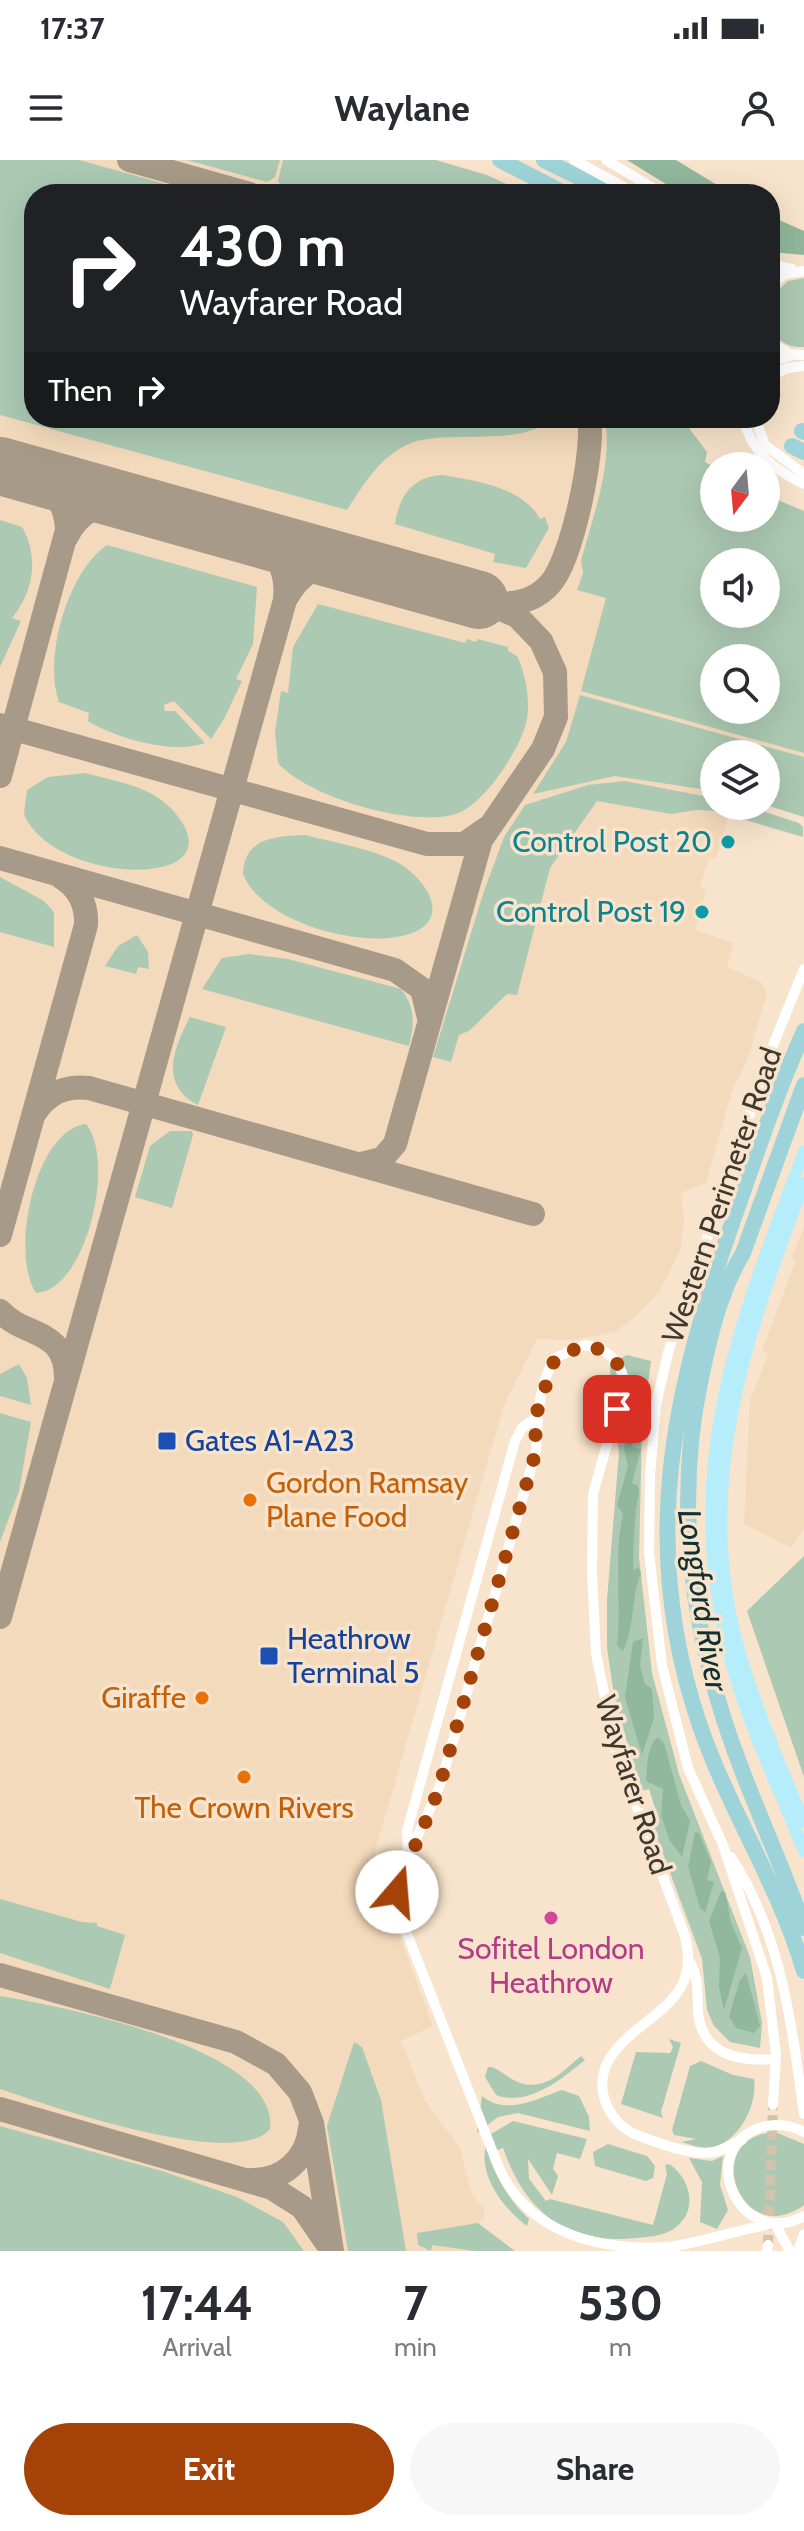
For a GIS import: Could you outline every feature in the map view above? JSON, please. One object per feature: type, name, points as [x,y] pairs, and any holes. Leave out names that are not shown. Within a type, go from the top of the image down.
[{"type":"main road","points":[[804,1151],[747,1305],[728,1367],[717,1421],[711,1517],[718,1598],[730,1657],[743,1701],[804,1851]]},
{"type":"main road","points":[[804,1183],[743,1355],[728,1422],[722,1494],[728,1588],[741,1654],[804,1822]]},
{"type":"street","points":[[574,160],[618,184]]},
{"type":"street","points":[[606,160],[646,184]]},
{"type":"street","points":[[780,266],[801,271]]},
{"type":"street","points":[[780,278],[801,271]]},
{"type":"street","points":[[780,349],[803,359]]},
{"type":"street","points":[[780,361],[803,359]]},
{"type":"street","points":[[780,372],[803,359]]},
{"type":"street","points":[[747,428],[758,453],[774,468],[804,484]]},
{"type":"street","points":[[759,428],[765,445],[804,474]]},
{"type":"street","name":"Western Perimeter Road","points":[[773,2105],[776,2059],[767,1978],[723,1845],[688,1768],[662,1665],[649,1553],[651,1445],[661,1375],[674,1332],[774,1043],[804,969]]},
{"type":"street","name":"Wayfarer Road","points":[[776,2059],[740,2060],[723,2054],[710,2043],[701,2027],[697,1977],[690,1962],[685,1936],[616,1751],[596,1654],[592,1574],[593,1494],[605,1443],[624,1395],[625,1381],[619,1364],[599,1348],[585,1345],[570,1349],[555,1358],[550,1366],[536,1415],[536,1451],[446,1764],[426,1823],[408,1856],[397,1892],[400,1916],[499,2168],[515,2197],[531,2213],[582,2243],[627,2249],[668,2247],[804,2216]]},
{"type":"street","points":[[408,1856],[407,1831],[515,1441],[522,1428],[536,1415]]},
{"type":"street","name":"Western Perimeter Road","points":[[723,1845],[753,1891],[775,1950],[792,2018],[804,2114]]},
{"type":"street","points":[[690,1962],[682,1984],[667,2005],[610,2059],[602,2085],[607,2108],[630,2132],[691,2151],[712,2153],[756,2130],[773,2125],[804,2132]]},
{"type":"street","points":[[742,2140],[729,2163],[730,2188],[745,2212],[773,2224],[790,2251]]},
{"type":"street","points":[[798,2251],[804,2234]]},
{"type":"shaded area","points":[[0,160],[412,160],[485,184],[24,184],[24,428],[673,428],[700,488],[700,532],[780,532],[780,517],[804,516],[804,805],[780,773],[780,740],[700,740],[700,820],[727,820],[716,859],[709,858],[700,887],[706,890],[695,930],[734,943],[727,967],[761,982],[767,993],[748,1058],[732,1091],[706,1183],[681,1193],[684,1218],[681,1248],[660,1291],[634,1318],[615,1332],[574,1340],[537,1339],[504,1405],[372,1862],[433,2026],[401,2041],[425,2101],[460,2148],[472,2194],[485,2210],[483,2220],[479,2221],[480,2227],[515,2251],[0,2251]]},
{"type":"shaded area","points":[[804,1227],[804,1529],[791,1548],[744,1524],[750,1400],[769,1353],[762,1351],[796,1260],[792,1257]]},
{"type":"green space","points":[[0,160],[79,160],[165,184],[24,184],[24,422],[0,415]]},
{"type":"green space","points":[[187,160],[280,160],[275,177],[267,182]]},
{"type":"green space","points":[[283,160],[436,160],[506,184],[280,184]]},
{"type":"green space","points":[[627,160],[676,160],[716,184],[666,184]]},
{"type":"green space","points":[[780,220],[804,231],[804,255],[780,253]]},
{"type":"green space","points":[[804,278],[804,347],[780,339],[780,289],[788,281]]},
{"type":"green space","points":[[47,428],[536,428],[524,433],[444,437],[411,443],[382,463],[347,510]]},
{"type":"green space","points":[[606,428],[689,428],[707,452],[700,452],[700,532],[780,532],[780,501],[804,511],[804,753],[780,746],[780,740],[757,740],[581,691],[606,598],[577,590],[583,573],[581,561],[604,472]]},
{"type":"green space","points":[[443,475],[498,487],[522,499],[540,519],[545,517],[549,528],[526,568],[493,562],[495,554],[395,524],[400,505],[409,489],[423,479]]},
{"type":"green space","points":[[0,520],[22,527],[31,550],[32,574],[25,597],[12,618],[21,621],[0,667]]},
{"type":"green space","points":[[107,545],[257,587],[253,644],[236,679],[242,681],[211,739],[174,701],[164,705],[165,711],[175,711],[205,743],[177,747],[129,739],[88,721],[89,713],[59,702],[54,663],[62,617],[81,574],[93,557]]},
{"type":"green space","points":[[318,604],[465,643],[467,639],[476,642],[478,639],[508,647],[508,651],[517,656],[528,696],[524,730],[490,787],[467,808],[456,814],[437,817],[388,813],[336,798],[292,776],[278,763],[275,732],[281,691],[288,693],[293,647]]},
{"type":"green space","points":[[580,695],[743,740],[700,740],[700,789],[615,776],[533,794],[566,742]]},
{"type":"green space","points":[[780,750],[804,757],[804,817],[780,809]]},
{"type":"green space","points":[[86,773],[143,790],[170,807],[185,828],[188,838],[188,849],[182,858],[169,865],[131,870],[87,862],[48,843],[34,830],[24,814],[27,790],[48,777]]},
{"type":"green space","points":[[625,781],[700,795],[700,810],[671,814],[597,801],[550,868],[517,995],[507,994],[469,1031],[459,1035],[451,1062],[433,1057],[484,891],[504,837],[525,805],[588,785]]},
{"type":"green space","points":[[780,817],[799,823],[803,827],[803,837],[745,820],[780,820]]},
{"type":"green space","points":[[306,835],[374,853],[405,867],[415,875],[429,896],[431,916],[425,926],[392,938],[343,935],[292,919],[271,906],[254,891],[243,874],[249,852],[274,838]]},
{"type":"green space","points":[[0,877],[44,901],[54,912],[54,947],[0,932]]},
{"type":"green space","points":[[137,935],[148,952],[149,969],[138,967],[136,974],[105,966],[118,946]]},
{"type":"green space","points":[[249,954],[288,959],[401,989],[409,1002],[412,1016],[409,1046],[202,989],[222,958]]},
{"type":"green space","points":[[190,1017],[226,1027],[198,1105],[178,1087],[173,1066]]},
{"type":"green space","points":[[86,1124],[95,1141],[98,1165],[97,1193],[91,1221],[70,1270],[54,1286],[36,1293],[29,1275],[26,1251],[32,1196],[40,1170],[53,1148],[68,1131]]},
{"type":"green space","points":[[170,1131],[192,1131],[193,1135],[172,1208],[135,1197],[150,1146]]},
{"type":"green space","points":[[627,1355],[651,1361],[642,1429],[639,1557],[652,1673],[679,1774],[750,1957],[762,2023],[760,2048],[730,2042],[714,2026],[707,2010],[702,1959],[648,1813],[650,1808],[655,1808],[649,1789],[640,1791],[614,1695],[607,1648],[607,1600],[619,1452],[612,1411],[610,1369],[611,1363]]},
{"type":"green space","points":[[19,1364],[27,1378],[31,1405],[0,1396],[0,1374]]},
{"type":"green space","points":[[642,1401],[632,1447],[641,1449],[632,1483],[638,1486],[639,1494],[634,1532],[634,1571],[638,1567],[641,1573],[623,1651],[617,1645],[619,1547],[623,1514],[617,1505],[628,1466],[624,1448]]},
{"type":"green space","points":[[0,1413],[31,1422],[19,1491],[0,1542]]},
{"type":"green space","points":[[804,1556],[804,1777],[747,1611]]},
{"type":"green space","points":[[643,1638],[640,1665],[645,1684],[652,1689],[654,1718],[642,1755],[625,1697],[633,1642]]},
{"type":"green space","points":[[658,1737],[664,1743],[681,1805],[690,1821],[682,1857],[670,1841],[661,1816],[663,1789],[646,1781],[649,1751]]},
{"type":"green space","points":[[695,1832],[699,1833],[711,1862],[707,1880],[714,1882],[705,1912],[700,1908],[688,1867]]},
{"type":"green space","points":[[721,1891],[725,1892],[731,1923],[742,1948],[724,2010],[719,1987],[720,1958],[709,1921]]},
{"type":"green space","points":[[0,1899],[82,1922],[97,1923],[97,1926],[125,1935],[110,1989],[0,1953]]},
{"type":"green space","points":[[746,1973],[760,2026],[754,2033],[736,2028],[729,2016],[740,1980]]},
{"type":"green space","points":[[0,1996],[114,2021],[205,2054],[240,2075],[264,2100],[270,2129],[251,2140],[220,2143],[182,2139],[97,2120],[0,2089]]},
{"type":"green space","points":[[669,2039],[681,2043],[661,2112],[663,2118],[621,2104],[636,2052],[670,2053],[673,2047]]},
{"type":"green space","points":[[354,2042],[362,2047],[381,2100],[406,2251],[348,2251],[327,2126]]},
{"type":"green space","points":[[581,2056],[585,2060],[555,2083],[520,2097],[496,2095],[485,2077],[488,2067],[492,2067],[520,2083],[538,2084],[554,2078]]},
{"type":"green space","points":[[701,2061],[733,2075],[754,2079],[753,2101],[743,2123],[728,2140],[707,2148],[681,2142],[696,2139],[674,2135],[672,2130],[690,2066]]},
{"type":"green space","points":[[562,2090],[579,2096],[589,2117],[590,2131],[518,2113],[498,2117],[477,2133],[482,2096],[491,2102],[511,2105]]},
{"type":"green space","points":[[513,2121],[587,2139],[580,2159],[557,2153],[553,2169],[558,2176],[552,2195],[528,2159],[529,2179],[546,2201],[550,2199],[653,2225],[667,2174],[665,2165],[669,2164],[677,2170],[687,2187],[689,2206],[686,2215],[672,2230],[659,2235],[611,2239],[589,2236],[552,2220],[523,2190],[503,2148],[491,2152],[489,2157],[510,2198],[529,2219],[527,2226],[499,2197],[487,2172],[485,2159],[491,2134]]},
{"type":"green space","points":[[0,2126],[162,2171],[237,2197],[283,2222],[304,2251],[0,2251]]},
{"type":"green space","points":[[775,2132],[804,2144],[804,2205],[782,2215],[762,2214],[747,2203],[737,2188],[734,2169],[738,2152],[752,2138]]},
{"type":"green space","points":[[608,2144],[647,2156],[655,2166],[653,2178],[646,2181],[595,2166],[593,2152]]},
{"type":"green space","points":[[723,2156],[720,2185],[728,2210],[717,2229],[700,2222],[702,2182],[689,2158],[712,2161]]},
{"type":"green space","points":[[478,2223],[515,2251],[475,2251],[432,2245],[431,2251],[418,2245],[417,2233]]},
{"type":"waterway","points":[[500,160],[547,184]]},
{"type":"waterway","name":"Longford River","points":[[544,160],[593,184]]},
{"type":"waterway","points":[[792,446],[804,452]]},
{"type":"waterway","points":[[804,1031],[752,1166],[695,1341],[671,1466],[667,1529],[670,1593],[681,1658],[700,1726],[781,1908],[804,1971]]},
{"type":"waterway","name":"Longford River","points":[[804,1085],[712,1330],[693,1426],[689,1475],[692,1574],[710,1671],[748,1785],[804,1928]]},
{"type":"taxiway","points":[[129,160],[214,184]]},
{"type":"taxiway","points":[[494,603],[531,598],[544,590],[558,571],[580,504],[589,454],[590,428]]},
{"type":"taxiway","points":[[0,466],[36,480],[55,494],[61,504],[67,530],[0,776]]},
{"type":"taxiway","points":[[66,538],[78,520],[93,509],[132,503]]},
{"type":"taxiway","points":[[0,1617],[285,600],[285,579],[279,562],[268,548],[251,536]]},
{"type":"taxiway","points":[[285,600],[297,582],[312,570],[330,564],[351,564]]},
{"type":"taxiway","points":[[361,1164],[382,1159],[395,1144],[481,840],[543,749],[556,717],[555,672],[541,641],[517,616],[479,600]]},
{"type":"taxiway","points":[[0,725],[427,844],[464,844],[487,828]]},
{"type":"taxiway","points":[[0,858],[395,970],[422,989],[429,1018]]},
{"type":"taxiway","points":[[0,1235],[86,925],[81,897],[61,877]]},
{"type":"taxiway","points":[[33,1116],[56,1093],[72,1088],[89,1088],[533,1214]]},
{"type":"taxiway","points":[[0,1311],[10,1320],[52,1342],[64,1362],[66,1378]]},
{"type":"taxiway","points":[[0,1975],[236,2042],[276,2064],[300,2092],[312,2123],[332,2251]]},
{"type":"taxiway","points":[[0,2109],[272,2188],[302,2207],[326,2242]]},
{"type":"taxiway","points":[[251,2180],[273,2177],[291,2166],[304,2149],[310,2128]]},
{"type":"runway","points":[[0,466],[479,600]]},
{"type":"tunnel","points":[[768,2245],[773,2105]]},
{"type":"place","name":"Control Post 20","points":[[728,842]]},
{"type":"place","name":"Control Post 19","points":[[702,912]]},
{"type":"place","name":"Gates A1-A23","points":[[167,1441]]},
{"type":"place","name":"Gordon Ramsay Plane Food","points":[[250,1500]]},
{"type":"place","name":"Heathrow Terminal 5","points":[[269,1656]]},
{"type":"place","name":"Giraffe","points":[[202,1698]]},
{"type":"place","name":"The Crown Rivers","points":[[244,1777]]},
{"type":"place","name":"Sofitel London Heathrow","points":[[551,1918]]},
{"type":"route","points":[[397,1892],[408,1856],[426,1823],[439,1788],[536,1451],[535,1418],[555,1358],[585,1345],[611,1355],[619,1364],[625,1381],[624,1395],[617,1409]]}]
